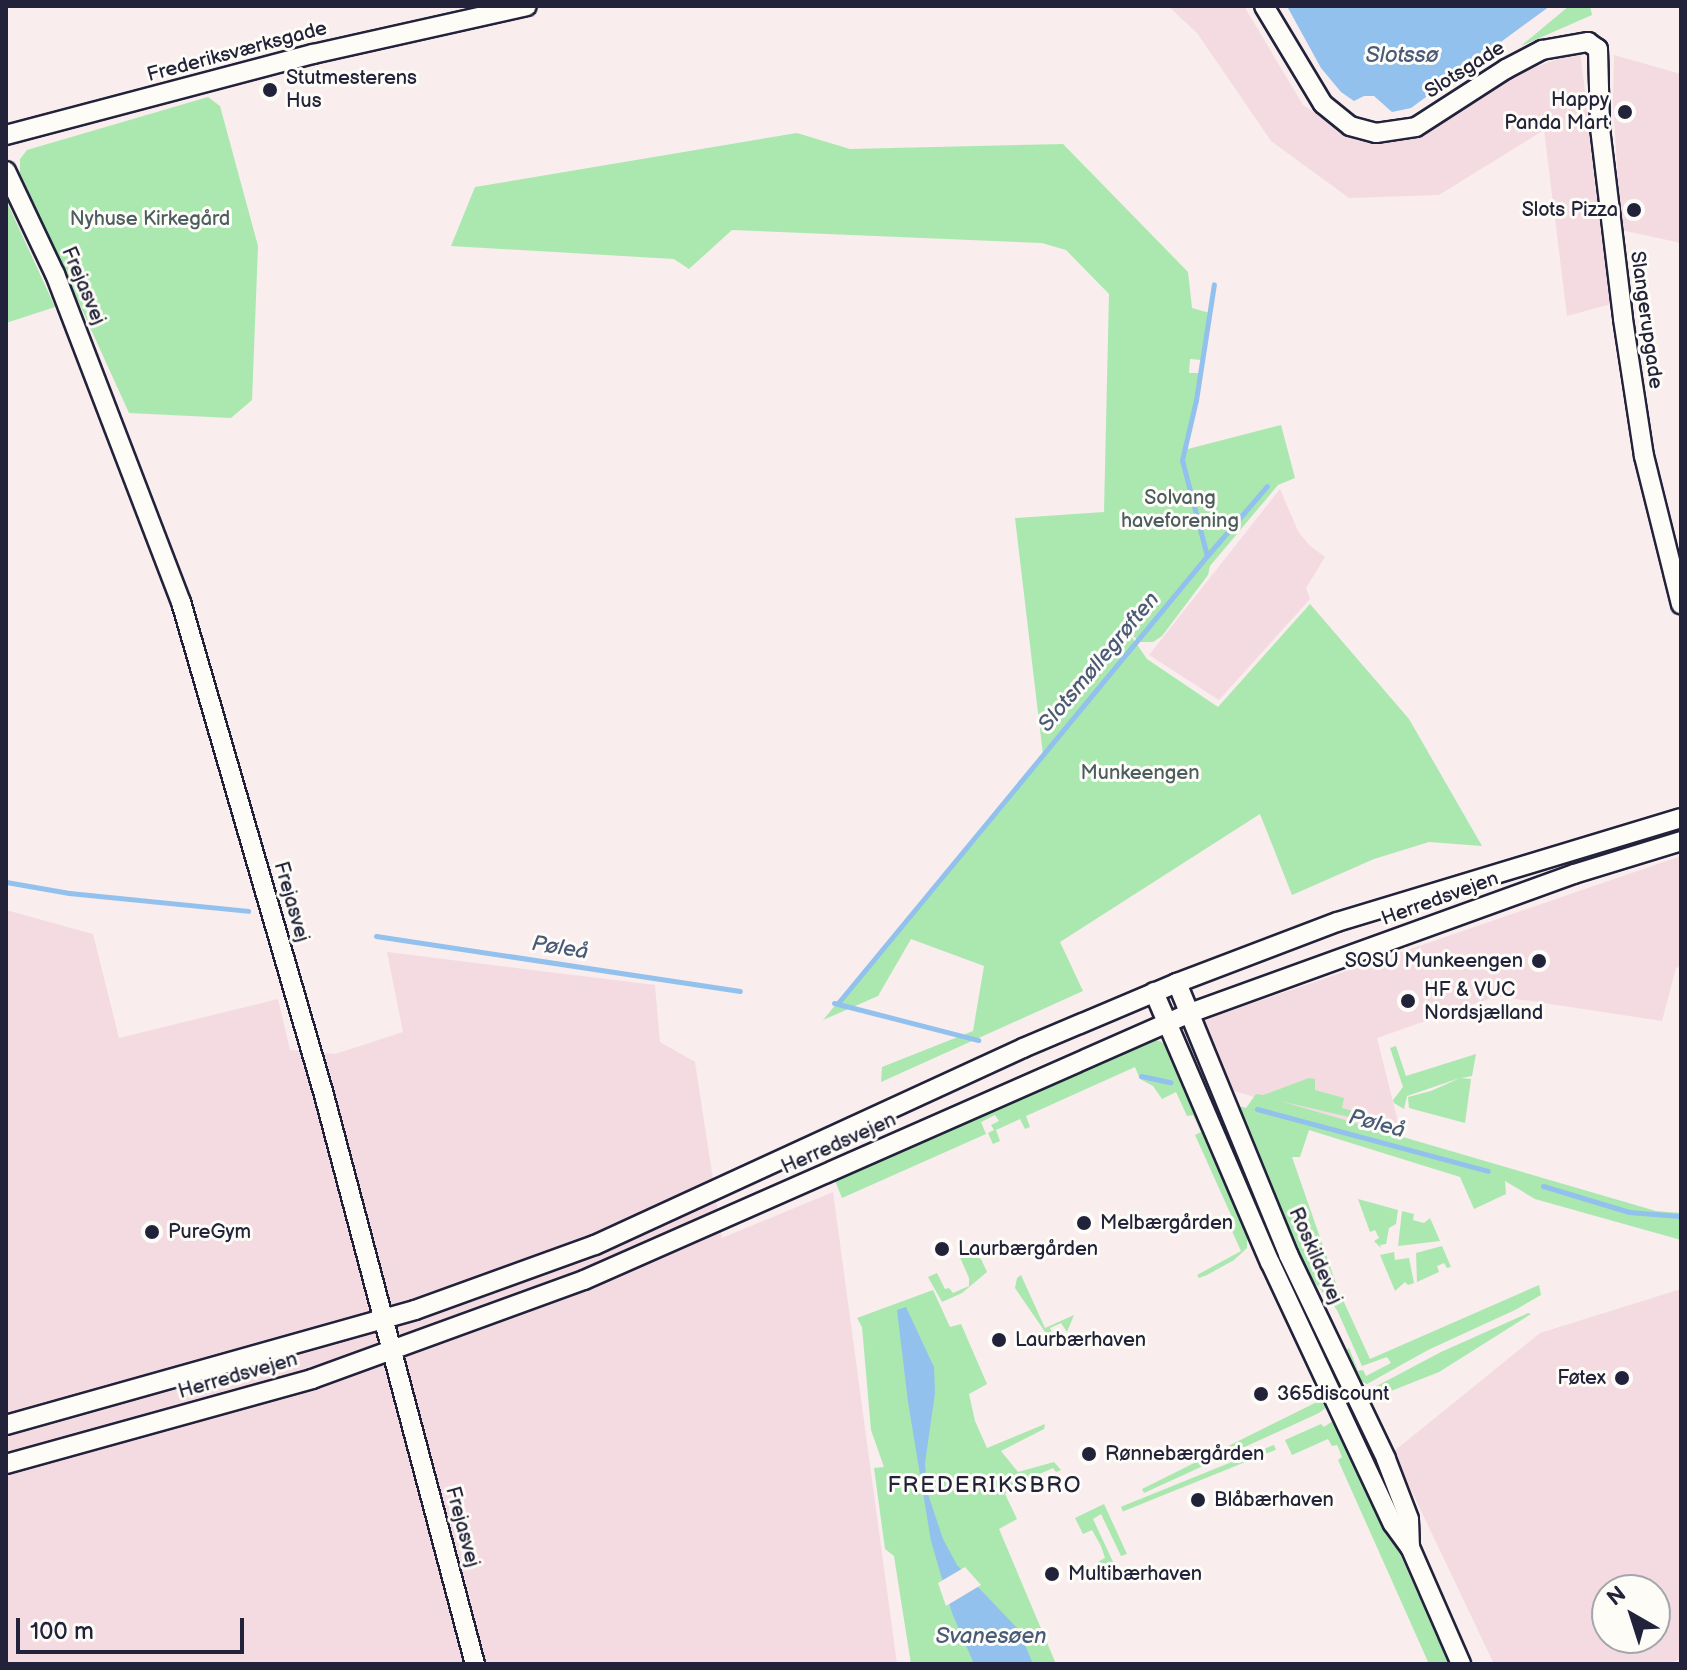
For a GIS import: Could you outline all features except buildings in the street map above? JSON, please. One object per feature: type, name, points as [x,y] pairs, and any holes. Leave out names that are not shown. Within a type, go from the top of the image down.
[{"type":"street","name":"Frederiksværksgade","points":[[6,135],[313,54],[527,6]]},
{"type":"street","name":"Slotsgade","points":[[1264,6],[1323,104],[1350,126],[1376,133],[1416,127],[1506,69],[1542,50],[1588,42]]},
{"type":"street","name":"Slangerupgade","points":[[1588,42],[1598,49],[1600,61],[1602,143],[1644,456],[1681,604]]},
{"type":"street","name":"Frejasvej","points":[[6,171],[55,274],[181,602],[324,1095],[475,1664]]},
{"type":"street","name":"Herredsvejen","points":[[6,1425],[382,1320],[595,1245],[1023,1048],[1154,992],[1351,918],[1681,818]]},
{"type":"street","name":"Herredsvejen","points":[[6,1464],[312,1379],[584,1280],[1166,1022],[1574,874],[1681,841]]},
{"type":"street","name":"Roskildevej","points":[[1177,983],[1288,1254],[1386,1459],[1409,1519],[1410,1547]]},
{"type":"street","name":"Roskildevej","points":[[1154,992],[1270,1262],[1353,1432],[1393,1524],[1410,1547],[1461,1664]]},
{"type":"shaded area","points":[[1168,6],[1244,6],[1303,105],[1357,141],[1387,141],[1421,133],[1500,80],[1580,51],[1611,304],[1567,316],[1544,130],[1439,195],[1349,198],[1271,141],[1197,33]]},
{"type":"shaded area","points":[[1614,55],[1681,74],[1681,243],[1621,230],[1613,100]]},
{"type":"shaded area","points":[[1280,489],[1298,531],[1309,545],[1325,557],[1306,588],[1310,599],[1219,700],[1149,655]]},
{"type":"shaded area","points":[[1681,856],[1681,966],[1676,968],[1662,1021],[1497,996],[1377,1038],[1403,1142],[1234,1091],[1201,1021]]},
{"type":"shaded area","points":[[6,910],[93,934],[119,1038],[278,999],[290,1050],[335,1054],[403,1032],[387,952],[655,985],[660,1042],[695,1062],[722,1238],[833,1192],[897,1664],[6,1664]]},
{"type":"shaded area","points":[[1681,1289],[1681,1659],[1666,1664],[1494,1664],[1393,1452],[1540,1333]]},
{"type":"green space","points":[[1569,6],[1590,6],[1592,15],[1521,46]]},
{"type":"green space","name":"Nyhuse Kirkegård","points":[[208,97],[220,106],[258,246],[252,400],[231,418],[129,413],[20,173],[20,159],[27,150]]},
{"type":"green space","points":[[797,133],[850,149],[1063,144],[1188,272],[1192,308],[1210,313],[1202,360],[1190,359],[1189,373],[1200,373],[1184,450],[1281,425],[1295,478],[1278,485],[1210,566],[1208,575],[1162,636],[1153,642],[1141,642],[1129,633],[1147,659],[1218,707],[1310,604],[1409,719],[1482,846],[1429,842],[1374,859],[1292,895],[1260,814],[1060,942],[1083,991],[881,1082],[882,1067],[973,1031],[984,966],[911,939],[878,996],[823,1020],[1043,755],[1015,518],[1104,512],[1109,294],[1066,250],[1042,243],[732,230],[689,269],[674,259],[451,246],[475,187]]},
{"type":"green space","name":"Nyhuse Kirkegård","points":[[6,200],[55,307],[6,323]]},
{"type":"green space","points":[[1147,1039],[1160,1041],[1172,1050],[1256,1237],[1251,1250],[1252,1237],[1247,1239],[1247,1248],[1234,1260],[1207,1275],[1199,1278],[1197,1275],[1241,1251],[1231,1229],[1236,1226],[1195,1135],[1201,1132],[1193,1115],[1187,1116],[1176,1092],[1162,1099],[1153,1086],[1140,1079],[1135,1067],[1026,1116],[1030,1127],[1025,1129],[1020,1119],[996,1130],[1000,1141],[993,1144],[988,1133],[994,1130],[991,1125],[999,1121],[995,1115],[981,1122],[986,1134],[842,1198],[834,1178]]},
{"type":"green space","points":[[1396,1046],[1406,1076],[1476,1054],[1472,1076],[1461,1078],[1471,1079],[1465,1123],[1409,1108],[1408,1097],[1460,1078],[1407,1096],[1404,1109],[1394,1103],[1403,1087],[1390,1048]]},
{"type":"green space","points":[[1309,1078],[1315,1079],[1315,1090],[1344,1098],[1342,1108],[1380,1118],[1379,1124],[1280,1101],[1656,1211],[1681,1213],[1681,1240],[1535,1199],[1505,1181],[1506,1194],[1474,1209],[1460,1177],[1309,1130],[1300,1157],[1292,1157],[1338,1289],[1370,1359],[1539,1285],[1541,1295],[1515,1310],[1428,1350],[1367,1384],[1356,1379],[1346,1350],[1349,1348],[1358,1371],[1363,1370],[1366,1376],[1391,1363],[1387,1357],[1362,1366],[1337,1310],[1307,1273],[1239,1106],[1246,1108],[1256,1094],[1263,1095]]},
{"type":"green space","points":[[1358,1199],[1398,1210],[1396,1224],[1389,1228],[1386,1244],[1380,1245],[1381,1248],[1374,1241],[1379,1238],[1375,1230],[1370,1232]]},
{"type":"green space","points":[[1402,1211],[1414,1214],[1413,1220],[1424,1223],[1430,1218],[1440,1241],[1398,1246]]},
{"type":"green space","points":[[1442,1246],[1451,1267],[1447,1268],[1444,1263],[1437,1266],[1439,1272],[1417,1282],[1416,1253]]},
{"type":"green space","points":[[964,1252],[981,1259],[987,1272],[962,1293],[942,1302],[928,1277],[937,1273],[945,1289],[949,1288],[953,1293],[969,1286],[969,1278],[959,1255]]},
{"type":"green space","points":[[1394,1252],[1395,1260],[1409,1258],[1414,1283],[1408,1285],[1405,1282],[1395,1291],[1380,1255]]},
{"type":"green space","points":[[1021,1275],[1045,1328],[1074,1315],[1067,1332],[1061,1323],[1050,1328],[1055,1340],[1052,1342],[1015,1288]]},
{"type":"green space","points":[[933,1290],[950,1327],[961,1324],[987,1384],[969,1394],[975,1421],[987,1448],[1045,1424],[1044,1429],[1001,1451],[1018,1472],[1054,1462],[1061,1470],[1056,1472],[1053,1468],[1012,1486],[1005,1494],[1017,1519],[999,1529],[1056,1664],[911,1664],[894,1556],[885,1549],[874,1468],[884,1467],[871,1430],[862,1327],[857,1318]]},
{"type":"green space","points":[[1531,1314],[1439,1372],[1381,1395],[1373,1388],[1441,1352]]},
{"type":"green space","points":[[1321,1400],[1329,1405],[1319,1413],[1144,1493],[1142,1489]]},
{"type":"green space","points":[[1337,1418],[1449,1664],[1429,1664],[1338,1460],[1342,1457],[1337,1445],[1332,1446],[1328,1439],[1292,1455],[1285,1440],[1321,1424],[1324,1427]]},
{"type":"green space","points":[[1274,1445],[1276,1450],[1123,1511],[1121,1507]]},
{"type":"green space","points":[[1104,1504],[1127,1554],[1121,1556],[1101,1514],[1093,1519],[1113,1562],[1098,1568],[1096,1563],[1105,1558],[1101,1546],[1092,1530],[1083,1534],[1075,1518]]},
{"type":"water","name":"Slotssø","points":[[1550,6],[1411,108],[1392,112],[1374,96],[1364,96],[1354,101],[1341,92],[1321,68],[1288,8]]},
{"type":"water","name":"Svanesøen","points":[[906,1307],[934,1367],[935,1393],[925,1463],[927,1491],[943,1539],[957,1565],[1019,1630],[1033,1664],[974,1664],[952,1613],[931,1541],[908,1402],[897,1310]]},
{"type":"pier","points":[[965,1567],[981,1585],[946,1606],[938,1583]]},
{"type":"waterway","name":"Slotsmøllegrøften","points":[[838,1003],[1207,556],[1182,460],[1196,400],[1214,284]]},
{"type":"waterway","points":[[1207,556],[1267,486]]},
{"type":"waterway","name":"Pøleå","points":[[6,882],[69,893],[248,911]]},
{"type":"waterway","name":"Pøleå","points":[[376,936],[740,991]]},
{"type":"waterway","name":"Pøleå","points":[[834,1003],[978,1040]]},
{"type":"waterway","name":"Pøleå","points":[[1141,1076],[1170,1082]]},
{"type":"waterway","name":"Pøleå","points":[[1257,1109],[1488,1171]]},
{"type":"waterway","name":"Pøleå","points":[[1543,1186],[1629,1212],[1679,1216]]},
{"type":"place","name":"Stutmesterens Hus","points":[[270,90]]},
{"type":"place","name":"Happy Panda Mart","points":[[1625,112]]},
{"type":"place","name":"Slots Pizza","points":[[1634,210]]},
{"type":"place","name":"SOSU Munkeengen","points":[[1539,961]]},
{"type":"place","name":"HF & VUC Nordsjælland","points":[[1408,1001]]},
{"type":"place","name":"Melbærgården","points":[[1084,1223]]},
{"type":"place","name":"PureGym","points":[[152,1232]]},
{"type":"place","name":"Laurbærgården","points":[[942,1249]]},
{"type":"place","name":"Laurbærhaven","points":[[999,1340]]},
{"type":"place","name":"Føtex","points":[[1622,1378]]},
{"type":"place","name":"365discount","points":[[1261,1394]]},
{"type":"place","name":"Rønnebærgården","points":[[1089,1454]]},
{"type":"place","name":"Blåbærhaven","points":[[1198,1500]]},
{"type":"place","name":"Multibærhaven","points":[[1052,1574]]},
{"type":"district","name":"FREDERIKSBRO","points":[[985,1486]]},
{"type":"park label","name":"Solvang haveforening","points":[[1180,510]]},
{"type":"park label","name":"Munkeengen","points":[[1140,773]]}]
